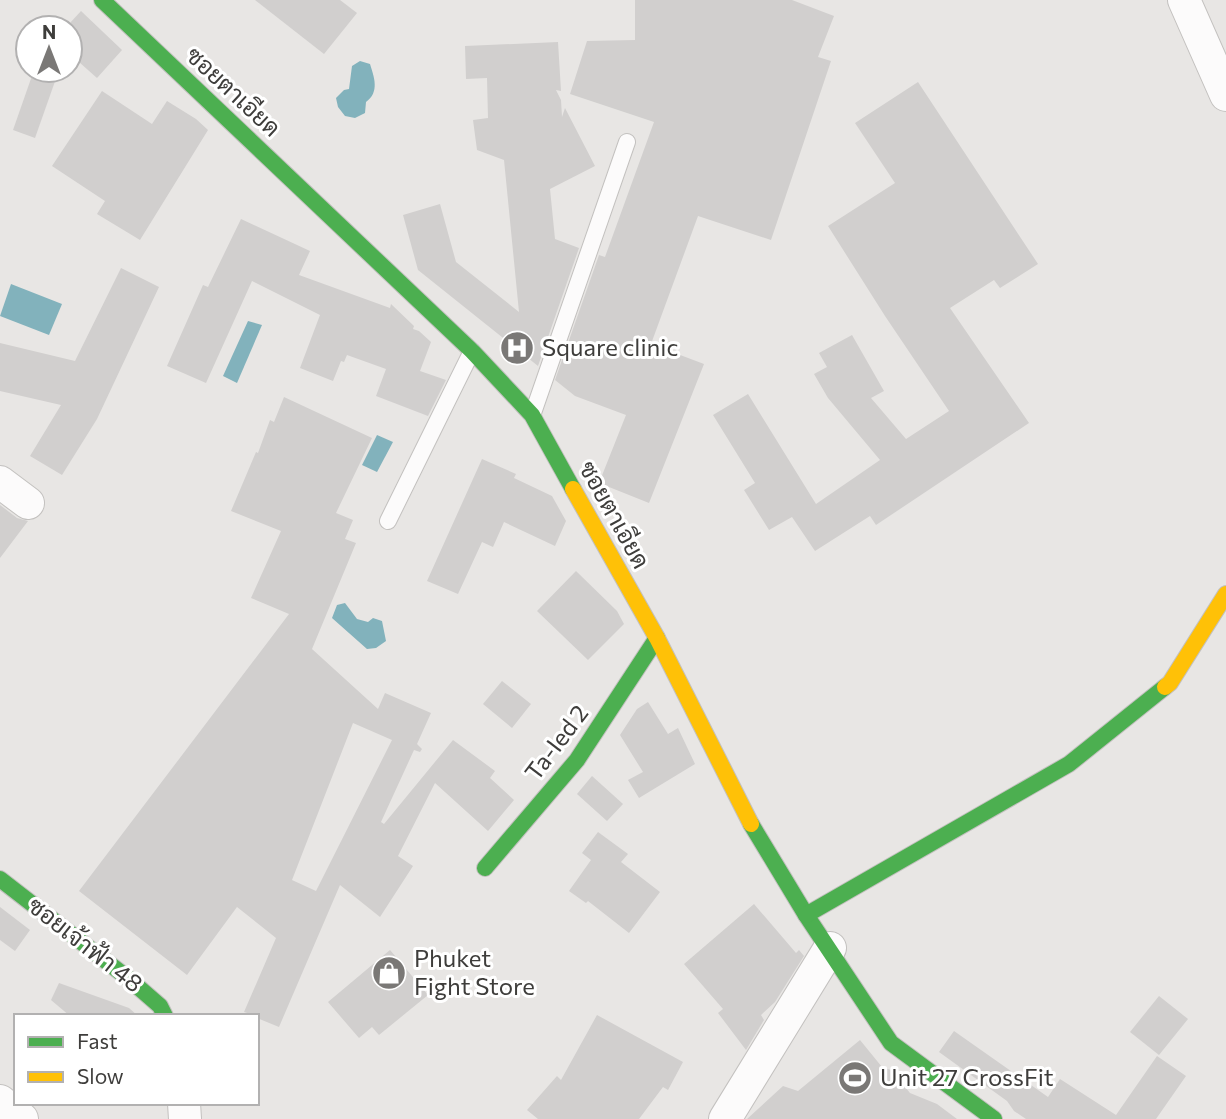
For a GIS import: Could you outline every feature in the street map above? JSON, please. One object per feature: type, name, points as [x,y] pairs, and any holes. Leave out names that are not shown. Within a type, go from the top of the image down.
[{"type":"street","name":"ซอยตาเอียด","points":[[102,0],[472,351],[532,415],[657,638],[748,820],[806,915],[891,1043],[994,1119]]},
{"type":"street","points":[[1184,0],[1226,95]]},
{"type":"street","points":[[0,482],[28,503]]},
{"type":"street","points":[[806,915],[1069,764],[1170,683],[1226,594]]},
{"type":"street","name":"Ta-Ied 2","points":[[485,868],[577,761],[657,638]]},
{"type":"street","name":"ซอยเจ้าฟ้า 48","points":[[0,879],[129,979],[160,1006],[164,1014]]},
{"type":"street","points":[[725,1119],[830,948]]},
{"type":"street","points":[[0,1101],[22,1119]]},
{"type":"lane","points":[[532,415],[627,142]]},
{"type":"lane","points":[[388,521],[472,351]]},
{"type":"water","points":[[360,61],[370,64],[374,89],[366,102],[365,113],[355,118],[345,116],[338,107],[336,98],[349,89],[352,66]]},
{"type":"water","points":[[11,284],[62,304],[49,335],[0,316]]},
{"type":"water","points":[[248,321],[262,325],[237,383],[223,376]]},
{"type":"water","points":[[377,435],[393,442],[377,472],[362,465]]},
{"type":"water","points":[[345,603],[357,619],[368,622],[373,618],[382,621],[386,641],[376,648],[367,649],[332,618],[337,605]]},
{"type":"building","points":[[255,0],[340,0],[357,13],[324,54]]},
{"type":"building","points":[[635,0],[792,0],[834,16],[818,57],[831,61],[771,240],[698,216],[651,344],[704,364],[649,503],[599,483],[626,415],[575,396],[555,380],[599,255],[605,257],[654,122],[570,94],[587,41],[635,40]]},
{"type":"building","points":[[81,11],[122,50],[97,78],[84,66],[84,14],[78,14]]},
{"type":"building","points":[[558,42],[561,91],[556,90],[561,100],[562,117],[565,108],[595,166],[550,189],[555,239],[579,248],[538,366],[418,270],[403,215],[440,204],[456,262],[519,312],[504,160],[477,150],[473,120],[488,118],[487,78],[466,79],[465,46]]},
{"type":"building","points":[[918,82],[1038,264],[1000,288],[994,280],[950,308],[1029,423],[876,525],[870,516],[815,551],[792,517],[769,530],[744,490],[755,483],[713,415],[748,394],[816,504],[880,460],[828,398],[814,374],[827,367],[819,353],[852,335],[884,391],[871,398],[906,439],[949,411],[828,226],[895,183],[855,123]]},
{"type":"building","points":[[29,84],[54,84],[35,138],[13,130]]},
{"type":"building","points":[[102,91],[152,124],[167,101],[208,130],[140,240],[97,214],[105,201],[52,166]]},
{"type":"building","points":[[241,219],[310,251],[299,275],[390,308],[391,304],[414,326],[413,329],[431,342],[420,371],[446,380],[428,416],[376,396],[386,369],[347,355],[344,362],[341,361],[333,381],[300,368],[320,315],[252,281],[206,383],[167,366],[203,285],[208,287]]},
{"type":"building","points":[[121,268],[159,287],[97,419],[62,475],[30,456],[61,405],[0,391],[0,343],[75,361]]},
{"type":"building","points":[[284,397],[372,438],[336,513],[353,520],[345,539],[356,543],[312,649],[378,709],[385,693],[431,713],[417,744],[422,749],[420,752],[414,750],[381,822],[384,824],[453,740],[495,771],[490,778],[514,800],[488,831],[435,783],[398,856],[413,866],[380,917],[340,885],[279,1027],[259,1019],[259,1014],[244,1012],[276,938],[237,907],[187,975],[79,891],[289,614],[251,598],[281,531],[231,511],[270,420],[274,422]],"holes":[[[353,723],[392,740],[316,891],[292,880]]]},
{"type":"building","points":[[482,459],[516,474],[514,478],[552,496],[566,521],[555,546],[504,522],[493,547],[482,542],[458,594],[427,581]]},
{"type":"building","points":[[0,505],[17,518],[28,521],[0,558]]},
{"type":"building","points":[[576,571],[617,611],[624,624],[588,660],[537,611]]},
{"type":"building","points":[[502,681],[531,704],[512,728],[483,704]]},
{"type":"building","points":[[648,702],[668,734],[678,728],[695,764],[639,798],[628,780],[643,772],[620,735],[637,709]]},
{"type":"building","points":[[592,776],[623,804],[607,821],[577,794]]},
{"type":"building","points":[[598,832],[628,854],[621,862],[660,892],[629,933],[588,901],[586,903],[569,891],[591,860],[582,853]]},
{"type":"building","points":[[754,904],[796,953],[799,950],[804,956],[775,1002],[761,1015],[764,1020],[746,1050],[718,1013],[723,1009],[684,964]]},
{"type":"building","points":[[0,907],[30,930],[15,951],[0,940]]},
{"type":"building","points":[[390,950],[428,995],[379,1035],[372,1027],[359,1038],[328,1002]]},
{"type":"building","points":[[59,983],[129,1008],[136,1014],[68,1014],[51,1000]]},
{"type":"building","points":[[1159,996],[1188,1019],[1159,1055],[1130,1032]]},
{"type":"building","points":[[597,1015],[683,1062],[668,1090],[663,1087],[639,1119],[538,1119],[527,1110],[557,1076],[561,1080]]},
{"type":"building","points":[[954,1031],[1048,1097],[1060,1079],[1116,1115],[1157,1056],[1186,1076],[1156,1119],[1026,1119],[1014,1111],[1007,1101],[939,1052]]},
{"type":"building","name":"Unit 27 CrossFit","points":[[860,1040],[882,1067],[891,1070],[910,1093],[937,1104],[957,1119],[747,1119],[783,1086],[798,1091]]},
{"type":"traffic: fast","points":[[102,0],[472,351],[532,415],[573,489]]},
{"type":"traffic: fast","points":[[485,868],[577,760],[657,638]]},
{"type":"traffic: fast","points":[[806,915],[1069,764],[1165,687]]},
{"type":"traffic: fast","points":[[751,824],[806,915],[891,1043],[994,1119]]},
{"type":"traffic: fast","points":[[0,879],[129,979],[160,1006],[164,1014]]},
{"type":"traffic: slow","points":[[573,489],[657,638],[751,824]]},
{"type":"traffic: slow","points":[[1165,687],[1226,594]]},
{"type":"place","name":"Square clinic","points":[[517,348]]},
{"type":"place","name":"Phuket Fight Store","points":[[389,973]]},
{"type":"place","name":"Unit 27 CrossFit","points":[[855,1078]]}]
